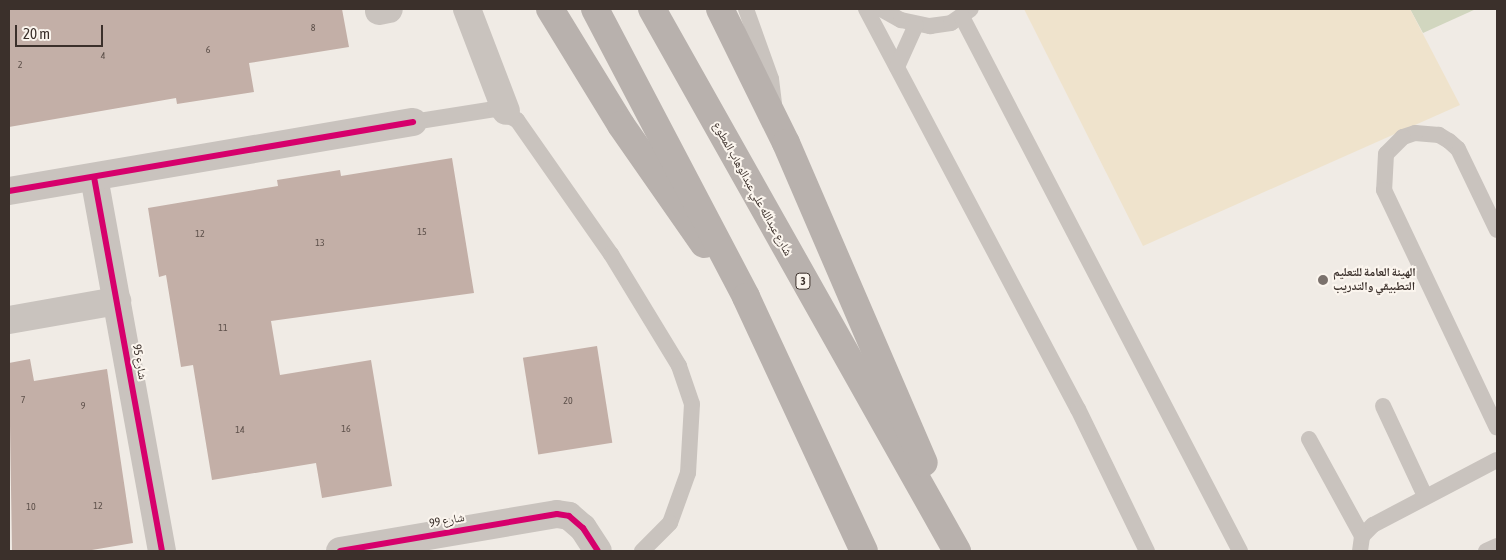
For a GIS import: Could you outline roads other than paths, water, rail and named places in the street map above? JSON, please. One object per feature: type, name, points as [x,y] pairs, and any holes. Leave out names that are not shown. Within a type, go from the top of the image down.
[{"type":"main road","points":[[550,9],[675,208],[746,297]]},
{"type":"main road","points":[[595,9],[746,297],[864,551]]},
{"type":"main road","name":"شارع عبدالله علي عبدالوهاب المطوع","points":[[652,9],[957,551]]},
{"type":"main road","points":[[720,9],[776,123],[963,551]]},
{"type":"street","points":[[467,9],[506,111]]},
{"type":"street","points":[[9,191],[413,122]]},
{"type":"street","name":"شارع 95","points":[[94,177],[162,551]]},
{"type":"street","points":[[9,320],[117,301]]},
{"type":"street","name":"شارع 99","points":[[340,551],[557,514],[569,516],[584,528],[598,551]]},
{"type":"lane","points":[[746,9],[771,79],[776,123]]},
{"type":"lane","points":[[866,9],[1078,409],[1147,551]]},
{"type":"lane","points":[[881,9],[916,25],[939,26],[967,13],[1240,551]]},
{"type":"lane","points":[[897,67],[916,25]]},
{"type":"lane","points":[[413,122],[506,111],[611,254],[680,366],[692,404],[688,473],[670,523],[642,551]]},
{"type":"lane","points":[[1497,230],[1458,149],[1449,141],[1439,135],[1415,133],[1403,137],[1386,154],[1384,190],[1497,428]]},
{"type":"lane","points":[[1383,406],[1425,496]]},
{"type":"lane","points":[[1309,439],[1361,544]]},
{"type":"lane","points":[[1361,544],[1373,524],[1497,460]]},
{"type":"lane","points":[[1486,551],[1497,546]]},
{"type":"place","name":"الهيئة العامة للتعليم التطبيقي والتدريب","points":[[1323,280]]}]
